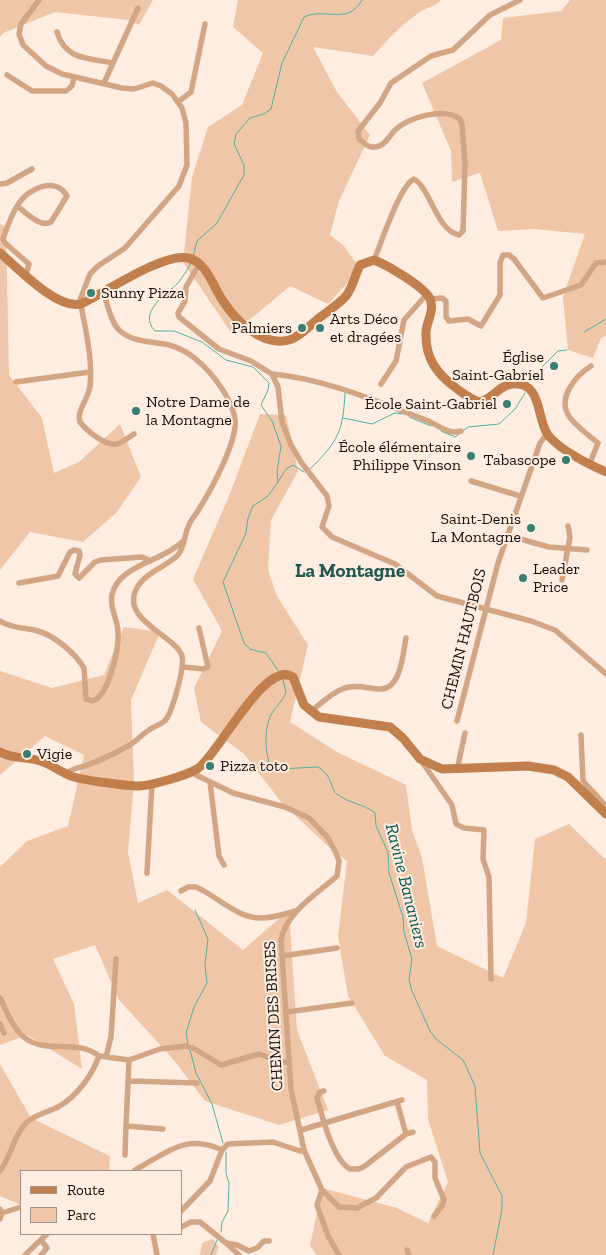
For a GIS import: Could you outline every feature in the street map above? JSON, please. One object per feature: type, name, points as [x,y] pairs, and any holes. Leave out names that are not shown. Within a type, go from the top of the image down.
[{"type":"main road","points":[[0,253],[57,299],[71,305],[81,304],[154,264],[170,259],[195,261],[239,321],[258,334],[281,340],[296,336],[342,300],[349,291],[360,265],[365,261],[374,260],[428,296],[432,306],[426,337],[430,360],[438,373],[468,397],[479,402],[486,400],[509,384],[526,387],[536,398],[547,434],[561,446],[606,472]]},
{"type":"main road","points":[[0,752],[17,759],[43,762],[66,774],[132,785],[152,783],[190,772],[210,757],[226,732],[241,715],[258,690],[272,678],[285,674],[293,677],[304,705],[310,712],[326,719],[390,727],[403,738],[420,759],[433,766],[456,770],[499,766],[549,769],[568,777],[605,810]]},
{"type":"street","points":[[39,0],[21,24],[20,38],[23,45],[53,71],[74,78],[104,82],[128,89],[153,83],[161,86],[182,108],[188,138],[187,165],[179,186],[125,248],[98,266],[90,274],[81,293],[81,304],[89,342],[90,391],[80,414],[80,422],[111,444],[119,443],[134,434]]},
{"type":"street","points":[[374,260],[408,182],[414,179],[419,183],[433,209],[453,233],[459,235],[463,231],[465,165],[462,124],[460,119],[448,113],[406,122],[383,144],[375,148],[367,146],[359,139],[358,131],[380,103],[391,83],[431,56],[452,50],[490,15],[520,0]]},
{"type":"street","points":[[104,82],[138,8]]},
{"type":"street","points":[[178,102],[191,92],[205,24]]},
{"type":"street","points":[[57,32],[60,43],[68,52],[113,63]]},
{"type":"street","points":[[7,76],[32,91],[66,91],[72,86],[74,78]]},
{"type":"street","points":[[0,184],[7,183],[32,170]]},
{"type":"street","points":[[17,206],[42,224],[47,224],[52,222],[67,196],[55,185],[46,184],[24,198],[17,206],[4,241],[29,264],[26,275]]},
{"type":"street","points":[[381,384],[396,361],[404,320],[428,296],[442,298],[446,301],[446,317],[450,321],[468,319],[481,326],[500,296],[500,263],[503,255],[509,255],[514,259],[543,298],[581,285],[596,263],[606,262]]},
{"type":"street","points":[[195,261],[186,287],[185,301],[178,312],[178,317],[219,349],[251,361],[272,374],[342,387],[433,423],[450,432],[461,431]]},
{"type":"street","points":[[66,774],[72,769],[89,765],[129,746],[168,718],[183,667],[182,656],[177,646],[156,633],[147,624],[136,608],[134,598],[138,586],[147,577],[178,556],[189,523],[199,509],[223,463],[235,429],[235,418],[219,386],[194,358],[170,345],[143,342],[120,331],[114,324],[103,292]]},
{"type":"street","points":[[590,463],[598,443],[571,419],[566,405],[571,383],[591,366]]},
{"type":"street","points":[[16,382],[90,372]]},
{"type":"street","points":[[272,374],[278,387],[282,422],[291,444],[300,462],[327,496],[329,506],[322,527],[325,531],[332,537],[395,564],[437,596],[555,630],[606,674]]},
{"type":"street","name":"CHEMIN HAUTBOIS","points":[[457,720],[484,608],[506,535],[540,443],[547,434]]},
{"type":"street","points":[[471,482],[520,496]]},
{"type":"street","points":[[562,580],[570,537],[568,526]]},
{"type":"street","points":[[506,535],[546,546],[587,550]]},
{"type":"street","points":[[0,621],[12,628],[39,632],[62,645],[84,668],[87,680],[84,695],[93,701],[104,690],[112,672],[118,632],[111,596],[119,578],[174,550],[184,541]]},
{"type":"street","points":[[19,583],[58,576],[70,552],[74,550],[79,551],[80,555],[75,574],[79,578],[95,562],[101,560],[142,557],[151,561]]},
{"type":"street","points":[[183,667],[204,670],[208,667],[199,628]]},
{"type":"street","points":[[310,712],[334,694],[349,687],[382,689],[391,685],[402,663],[406,638]]},
{"type":"street","name":"CHEMIN HAUTBOIS","points":[[456,770],[465,733]]},
{"type":"street","points":[[581,734],[583,781],[605,810]]},
{"type":"street","points":[[420,759],[452,805],[456,824],[464,828],[484,830],[483,859],[489,877],[491,979]]},
{"type":"street","name":"CHEMIN DES BRISES","points":[[190,772],[233,793],[299,812],[318,825],[328,838],[339,861],[337,876],[296,911],[283,930],[282,956],[291,1089],[304,1150],[322,1190]]},
{"type":"street","points":[[210,782],[219,856],[224,865]]},
{"type":"street","points":[[146,873],[152,783]]},
{"type":"street","points":[[181,891],[188,887],[196,887],[241,913],[255,918],[264,918],[296,911]]},
{"type":"street","points":[[282,956],[337,948]]},
{"type":"street","points":[[106,1057],[111,1037],[116,959]]},
{"type":"street","points":[[0,998],[15,1028],[28,1040],[88,1050],[98,1056],[129,1060],[160,1048],[186,1046],[195,1048],[221,1065],[259,1054],[279,1061],[289,1062]]},
{"type":"street","points":[[287,1012],[352,1003]]},
{"type":"street","points":[[0,1024],[4,1033]]},
{"type":"street","points":[[0,1171],[9,1158],[20,1131],[27,1122],[68,1100],[92,1072],[98,1056]]},
{"type":"street","points":[[125,1156],[129,1060]]},
{"type":"street","points":[[129,1081],[197,1083]]},
{"type":"street","points":[[301,1130],[324,1123],[399,1101],[409,1133],[365,1166],[359,1169],[350,1169],[343,1165],[339,1158],[324,1123],[317,1098],[320,1092],[324,1091]]},
{"type":"street","points":[[126,1126],[163,1129]]},
{"type":"street","points":[[135,1170],[185,1143],[199,1142],[222,1150]]},
{"type":"street","points":[[182,1211],[210,1181],[222,1150],[228,1144],[233,1142],[273,1142],[300,1151],[304,1150]]},
{"type":"street","points":[[339,1255],[328,1236],[316,1205],[322,1190],[339,1207],[357,1208],[376,1198],[405,1168],[431,1157],[435,1162],[435,1178],[444,1200],[434,1216]]},
{"type":"street","points":[[1,1214],[20,1207]]},
{"type":"street","points":[[182,1226],[191,1222],[200,1222],[239,1255]]},
{"type":"street","points":[[25,1255],[46,1235]]},
{"type":"street","points":[[152,1235],[157,1255]]},
{"type":"street","points":[[41,1240],[47,1248],[41,1255]]},
{"type":"street","points":[[226,1243],[237,1244],[249,1251],[257,1248],[264,1240],[268,1241]]},
{"type":"green space","points":[[0,0],[153,0],[139,25],[128,20],[55,12],[3,33],[0,37]]},
{"type":"green space","points":[[238,0],[441,0],[407,22],[373,56],[313,47],[337,92],[370,135],[339,201],[330,235],[344,246],[360,269],[328,304],[290,286],[252,318],[230,331],[183,262],[192,177],[208,127],[242,105],[263,53],[233,27]]},
{"type":"green space","points":[[570,0],[606,0],[606,336],[601,338],[593,358],[568,350],[563,297],[585,234],[534,229],[498,231],[480,173],[452,182],[451,151],[422,83],[501,40],[503,18],[561,11]]},
{"type":"green space","points":[[0,224],[6,227],[9,375],[42,418],[54,473],[79,462],[120,424],[141,477],[117,512],[83,542],[30,532],[0,570]]},
{"type":"green space","points":[[260,414],[286,415],[298,471],[271,520],[268,570],[277,596],[308,645],[290,722],[337,752],[406,785],[412,830],[422,858],[437,946],[503,978],[526,923],[535,839],[569,824],[606,860],[606,1255],[317,1255],[310,1246],[322,1188],[397,1208],[428,1223],[448,1182],[428,1119],[427,1080],[385,1056],[348,996],[338,936],[347,861],[330,848],[282,803],[244,754],[201,722],[194,688],[222,631],[193,579],[229,496]]},
{"type":"green space","points":[[124,627],[160,632],[131,700],[134,782],[128,852],[138,903],[167,890],[243,950],[289,910],[297,1030],[328,1110],[279,1125],[205,1101],[172,1058],[119,1000],[95,945],[53,959],[74,1004],[82,1069],[27,1035],[0,1045],[0,867],[27,841],[68,826],[84,755],[45,736],[0,775],[0,671],[52,688],[104,675]]},
{"type":"green space","points":[[0,1064],[31,1118],[110,1156],[109,1170],[20,1170],[20,1205],[0,1196]]},
{"type":"green space","points":[[213,1239],[219,1247],[216,1255],[200,1255],[202,1243]]},
{"type":"waterway","name":"Ravine Bananiers","points":[[193,257],[197,241],[217,223],[244,175],[244,165],[234,144],[236,134],[250,118],[264,114],[271,109],[282,63],[304,17],[312,14],[336,15],[350,12],[362,0]]},
{"type":"waterway","name":"Ravine Bananiers","points":[[191,263],[178,283],[151,310],[150,324],[155,331],[174,331],[202,342],[226,360],[253,367],[269,383],[261,405],[272,421],[281,446],[277,472],[278,482],[268,496],[253,506],[248,518],[246,533],[223,582],[244,643],[250,649],[266,653],[279,672]]},
{"type":"waterway","points":[[584,332],[606,319]]},
{"type":"waterway","points":[[538,371],[558,351],[567,350]]},
{"type":"waterway","points":[[310,469],[327,451],[337,436],[343,418],[345,393]]},
{"type":"waterway","points":[[441,431],[455,437],[468,427],[499,424],[515,409],[525,393]]},
{"type":"waterway","points":[[343,418],[372,424],[395,413],[403,414]]},
{"type":"waterway","points":[[409,417],[431,426]]},
{"type":"waterway","points":[[278,482],[286,469],[293,465],[304,472]]},
{"type":"waterway","name":"Ravine Bananiers","points":[[283,680],[286,692],[271,715],[267,726],[266,745],[269,762],[279,769],[318,767],[327,775],[335,793],[375,813],[376,826],[388,852],[389,873],[403,917],[404,932],[412,959],[409,980],[412,991],[430,1031],[436,1039],[463,1060],[475,1086],[480,1153],[502,1196],[502,1209],[493,1255]]},
{"type":"waterway","points":[[188,1044],[186,1033],[194,1007],[207,983],[205,965],[208,939],[195,910]]},
{"type":"waterway","points":[[190,1050],[196,1073],[212,1104],[223,1143]]},
{"type":"waterway","points":[[221,1232],[222,1222],[228,1211],[229,1183],[226,1173],[226,1152]]},
{"type":"waterway","points":[[211,1255],[217,1240]]},
{"type":"place","name":"Sunny Pizza","points":[[91,293]]},
{"type":"place","name":"Palmiers","points":[[302,328]]},
{"type":"place","name":"Arts Déco et dragées","points":[[320,328]]},
{"type":"place","name":"Église Saint-Gabriel","points":[[554,366]]},
{"type":"place","name":"École Saint-Gabriel","points":[[507,404]]},
{"type":"place","name":"Notre Dame de la Montagne","points":[[136,411]]},
{"type":"place","name":"École élémentaire Philippe Vinson","points":[[471,456]]},
{"type":"place","name":"Tabascope","points":[[566,460]]},
{"type":"place","name":"Saint-Denis La Montagne","points":[[531,528]]},
{"type":"place","name":"Leader Price","points":[[523,578]]},
{"type":"place","name":"Vigie","points":[[27,754]]},
{"type":"place","name":"Pizza toto","points":[[210,766]]},
{"type":"district","name":"La Montagne","points":[[350,572]]}]
